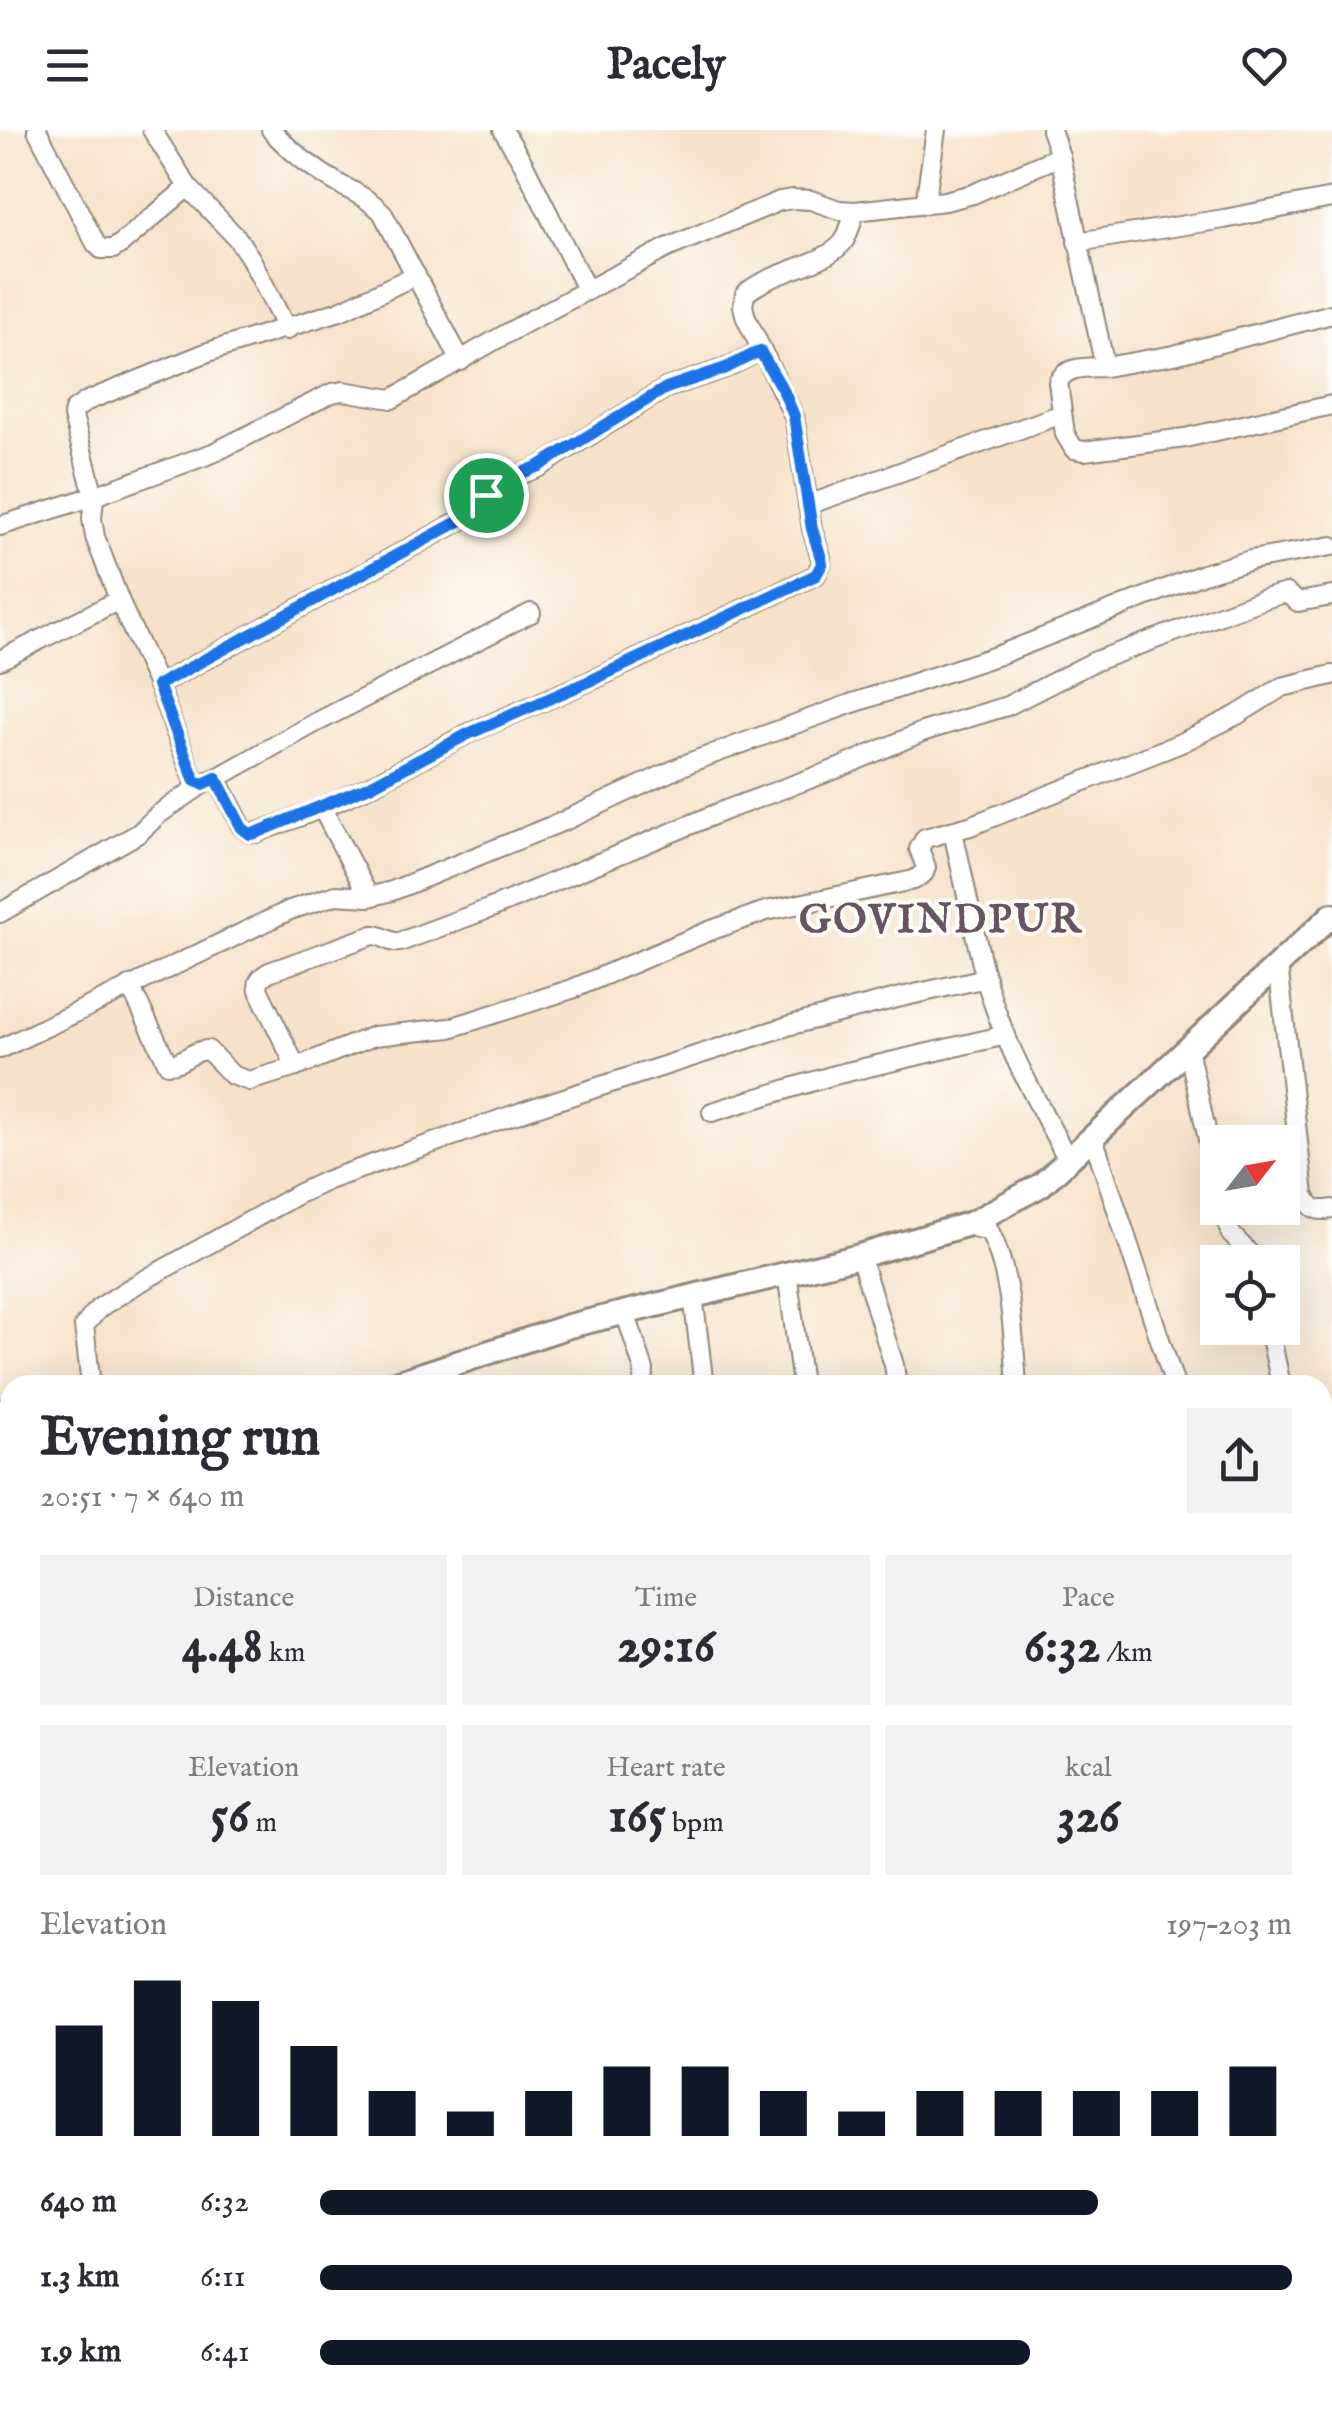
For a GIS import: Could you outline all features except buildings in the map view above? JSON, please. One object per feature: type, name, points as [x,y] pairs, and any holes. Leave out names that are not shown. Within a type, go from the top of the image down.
[{"type":"main road","points":[[421,1375],[568,1326],[860,1256],[972,1222],[1042,1185],[1332,915]]},
{"type":"street","points":[[36,130],[100,249],[113,250],[188,187]]},
{"type":"street","points":[[152,130],[188,187],[237,238],[259,272],[287,330]]},
{"type":"street","points":[[271,130],[299,156],[382,212],[461,360]]},
{"type":"street","points":[[503,130],[587,290]]},
{"type":"street","points":[[925,204],[936,130]]},
{"type":"street","points":[[1051,130],[1105,367]]},
{"type":"street","points":[[0,526],[213,453],[332,393],[343,390],[392,399],[667,248],[780,202],[812,200],[840,210],[925,204],[973,194],[1060,156]]},
{"type":"street","points":[[1077,242],[1332,198]]},
{"type":"street","points":[[210,781],[250,834],[322,808],[494,721],[537,705],[816,575],[822,564],[794,416],[760,351],[743,306],[745,294],[756,284],[827,255],[844,241],[855,210]]},
{"type":"street","points":[[210,781],[199,784],[193,778],[158,685],[119,600],[94,531],[94,496],[74,410],[190,359],[340,311],[416,275]]},
{"type":"street","points":[[1332,314],[1174,356],[1073,369],[1060,376],[1058,382],[1064,434],[1074,449],[1084,450],[1184,438],[1332,405]]},
{"type":"street","points":[[158,685],[465,518],[498,483],[539,466],[666,388],[726,368],[760,351]]},
{"type":"street","points":[[808,505],[1062,414]]},
{"type":"street","points":[[0,1049],[290,910],[336,895],[369,897],[392,891],[691,762],[999,655],[1203,574],[1250,560],[1332,546]]},
{"type":"street","points":[[296,1066],[260,993],[258,982],[269,972],[373,935],[400,942],[922,732],[1007,706],[1094,662],[1264,599],[1286,593],[1298,602],[1332,596]]},
{"type":"street","points":[[0,660],[119,600]]},
{"type":"street","points":[[0,913],[140,834],[159,814],[210,781],[531,614]]},
{"type":"street","points":[[130,986],[170,1066],[204,1049],[244,1081],[374,1036],[450,1028],[572,989],[708,931],[766,911],[914,880],[926,866],[919,848],[922,841],[1181,743],[1282,687],[1332,675]]},
{"type":"street","points":[[322,808],[369,897]]},
{"type":"street","points":[[953,832],[986,978],[1006,1035],[1068,1160]]},
{"type":"street","points":[[1278,964],[1304,1196],[1319,1212],[1332,1209]]},
{"type":"street","points":[[89,1375],[84,1326],[99,1308],[328,1180],[530,1109],[773,1031],[986,978]]},
{"type":"street","points":[[712,1112],[834,1076],[1006,1035]]},
{"type":"street","points":[[1188,1048],[1205,1125]]},
{"type":"street","points":[[1093,1137],[1172,1375]]},
{"type":"street","points":[[972,1222],[976,1228],[989,1230],[1002,1270],[1016,1375]]},
{"type":"street","points":[[1228,1225],[1242,1245]]},
{"type":"street","points":[[860,1256],[895,1375]]},
{"type":"street","points":[[787,1272],[801,1375]]},
{"type":"street","points":[[693,1295],[703,1375]]},
{"type":"street","points":[[626,1312],[644,1375]]},
{"type":"street","points":[[1273,1345],[1279,1375]]},
{"type":"district","name":"GOVINDPUR","points":[[941,921]]},
{"type":"route","points":[[760,351],[794,416],[812,529],[822,564],[816,575],[807,580],[537,705],[494,721],[370,786],[256,833],[244,831],[216,778],[199,784],[193,778],[158,685],[465,518],[486,495],[498,483],[539,466],[666,388],[706,376],[760,351]]}]
